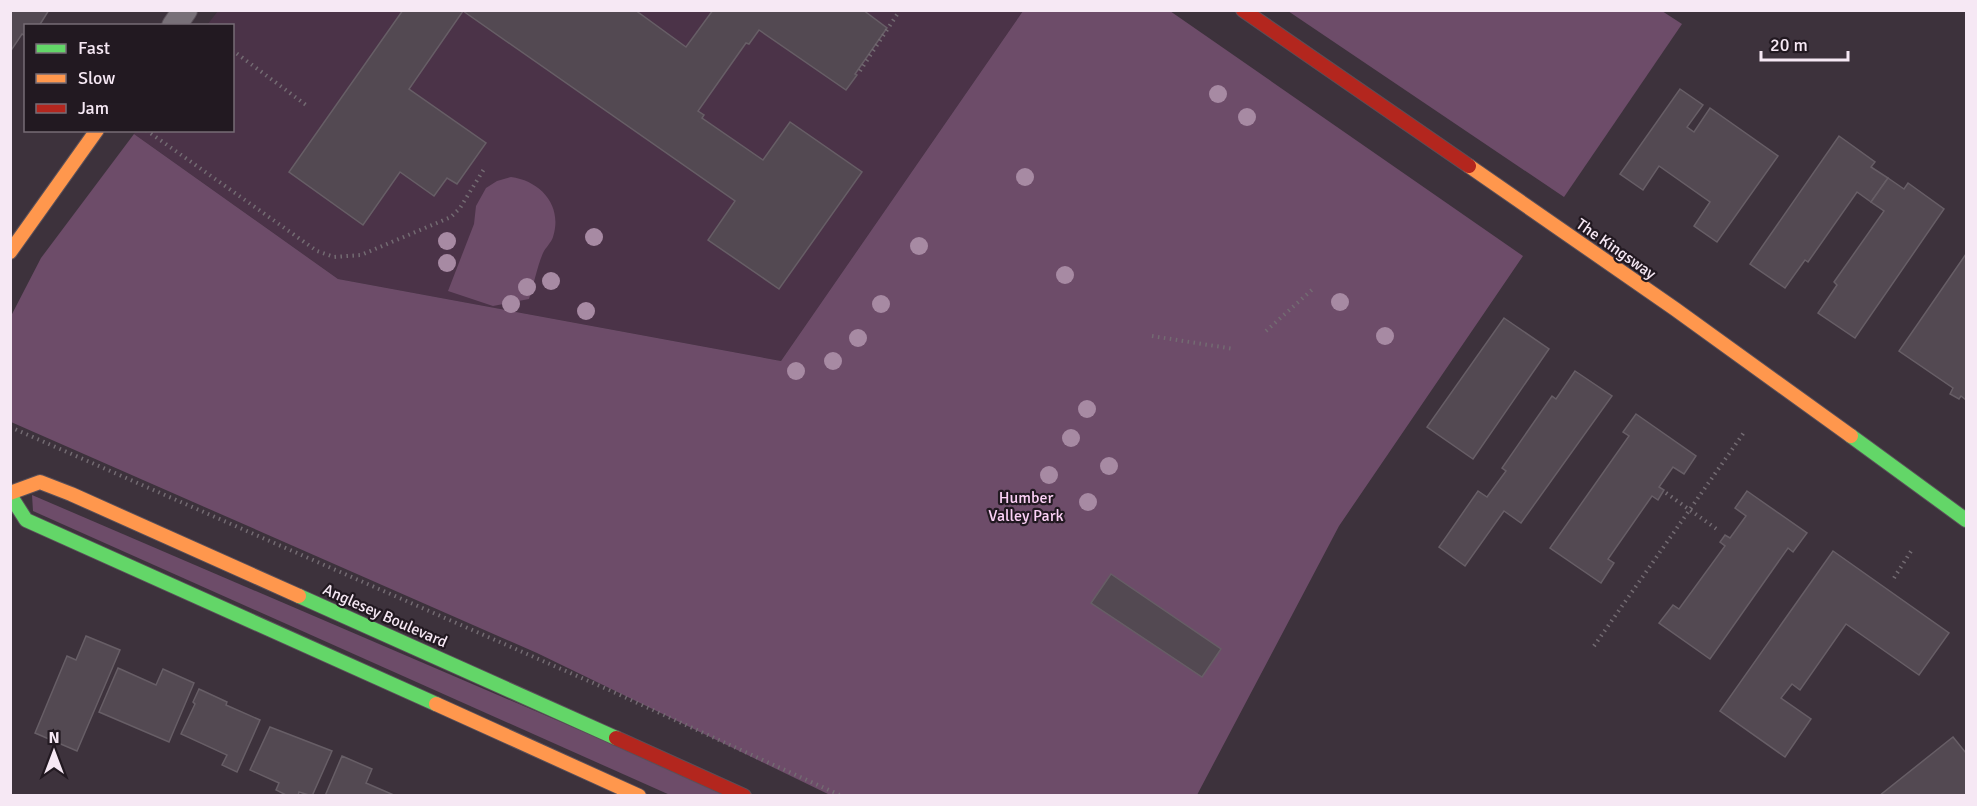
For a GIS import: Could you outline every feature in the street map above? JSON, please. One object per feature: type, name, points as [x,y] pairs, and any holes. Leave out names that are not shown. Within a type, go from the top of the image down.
[{"type":"street","points":[[175,24],[185,10]]},
{"type":"street","name":"The Kingsway","points":[[1243,10],[1675,309],[1966,520]]},
{"type":"street","points":[[10,252],[96,132]]},
{"type":"street","name":"Anglesey Boulevard","points":[[639,795],[26,520],[10,494],[40,482],[71,494],[744,795]]},
{"type":"path","points":[[860,71],[900,10]]},
{"type":"path","points":[[234,51],[306,105]]},
{"type":"path","points":[[149,132],[317,251],[333,257],[361,255],[451,217],[460,208],[484,169]]},
{"type":"path","points":[[1266,331],[1315,286]]},
{"type":"path","points":[[1152,336],[1234,348]]},
{"type":"path","points":[[10,427],[842,795]]},
{"type":"path","points":[[1594,646],[1745,431]]},
{"type":"path","points":[[1666,493],[1718,530]]},
{"type":"path","points":[[1894,578],[1913,548]]},
{"type":"shaded area","points":[[218,11],[1023,11],[781,361],[338,279],[134,134],[135,132],[234,132],[234,24],[208,24]]},
{"type":"green space","name":"Humber Valley Park","points":[[1023,11],[1170,11],[1523,256],[1339,526],[1197,795],[830,795],[537,653],[11,422],[11,316],[41,258],[134,134],[338,279],[781,361]]},
{"type":"green space","points":[[1288,11],[1662,11],[1682,24],[1564,197]]},
{"type":"green space","points":[[511,177],[522,179],[540,190],[552,205],[555,215],[553,237],[541,258],[529,299],[493,306],[448,291],[474,224],[476,206],[486,188],[497,181]]},
{"type":"green space","points":[[32,495],[731,795],[670,795],[33,511]]},
{"type":"building","points":[[10,10],[49,10],[40,24],[24,24],[24,35],[22,34],[10,52]]},
{"type":"building","points":[[403,10],[635,10],[686,47],[713,10],[863,10],[887,28],[846,90],[759,30],[749,44],[746,43],[698,111],[704,115],[702,118],[763,160],[790,122],[862,172],[779,289],[708,240],[735,201],[463,11],[409,89],[486,143],[457,184],[447,178],[434,196],[400,172],[363,225],[289,172]]},
{"type":"building","points":[[1680,89],[1703,105],[1687,127],[1694,132],[1710,108],[1778,156],[1717,242],[1694,226],[1710,202],[1659,166],[1643,190],[1620,174]]},
{"type":"building","points":[[1839,136],[1875,162],[1871,167],[1888,178],[1871,202],[1857,192],[1808,262],[1805,260],[1785,288],[1750,264]]},
{"type":"building","points":[[1888,178],[1904,189],[1908,183],[1944,209],[1855,338],[1818,313],[1837,285],[1834,282],[1884,211],[1871,202]]},
{"type":"building","points":[[1966,254],[1966,400],[1961,396],[1959,399],[1950,394],[1953,388],[1899,351]]},
{"type":"building","points":[[1504,318],[1549,349],[1473,459],[1427,427]]},
{"type":"building","points":[[1575,371],[1612,396],[1521,523],[1504,511],[1465,566],[1439,547],[1478,491],[1487,497],[1506,471],[1502,468],[1552,396],[1556,399]]},
{"type":"building","points":[[1636,414],[1696,456],[1684,474],[1673,467],[1659,487],[1664,490],[1658,500],[1652,496],[1608,559],[1614,563],[1601,583],[1550,548],[1629,436],[1623,432]]},
{"type":"building","points":[[1747,491],[1807,533],[1793,552],[1788,548],[1710,659],[1659,623],[1673,605],[1679,609],[1725,546],[1720,542],[1725,535],[1730,538],[1746,516],[1735,508]]},
{"type":"building","points":[[1833,551],[1949,633],[1919,675],[1846,624],[1800,690],[1792,684],[1781,698],[1811,719],[1785,757],[1720,711]]},
{"type":"building","points":[[1111,574],[1221,649],[1202,677],[1091,603]]},
{"type":"building","points":[[86,636],[120,650],[77,751],[35,733],[67,656],[76,660]]},
{"type":"building","points":[[118,668],[156,685],[163,669],[194,683],[169,742],[99,712]]},
{"type":"building","points":[[199,689],[227,702],[226,705],[260,720],[237,772],[222,765],[227,755],[181,734],[195,704],[193,702]]},
{"type":"building","points":[[270,727],[332,751],[312,796],[299,792],[298,796],[288,796],[276,790],[279,783],[250,770]]},
{"type":"building","points":[[1953,737],[1966,753],[1966,796],[1879,796]]},
{"type":"building","points":[[342,756],[372,769],[366,783],[396,796],[325,796]]},
{"type":"traffic: fast","points":[[1851,436],[1966,520]]},
{"type":"traffic: fast","points":[[10,495],[26,520],[436,704]]},
{"type":"traffic: fast","points":[[299,596],[616,738]]},
{"type":"traffic: slow","points":[[10,252],[96,132]]},
{"type":"traffic: slow","points":[[1469,166],[1675,309],[1851,436]]},
{"type":"traffic: slow","points":[[10,493],[40,482],[299,596]]},
{"type":"traffic: slow","points":[[436,704],[639,796]]},
{"type":"traffic: jam","points":[[1243,10],[1469,166]]},
{"type":"traffic: jam","points":[[616,738],[744,796]]}]
